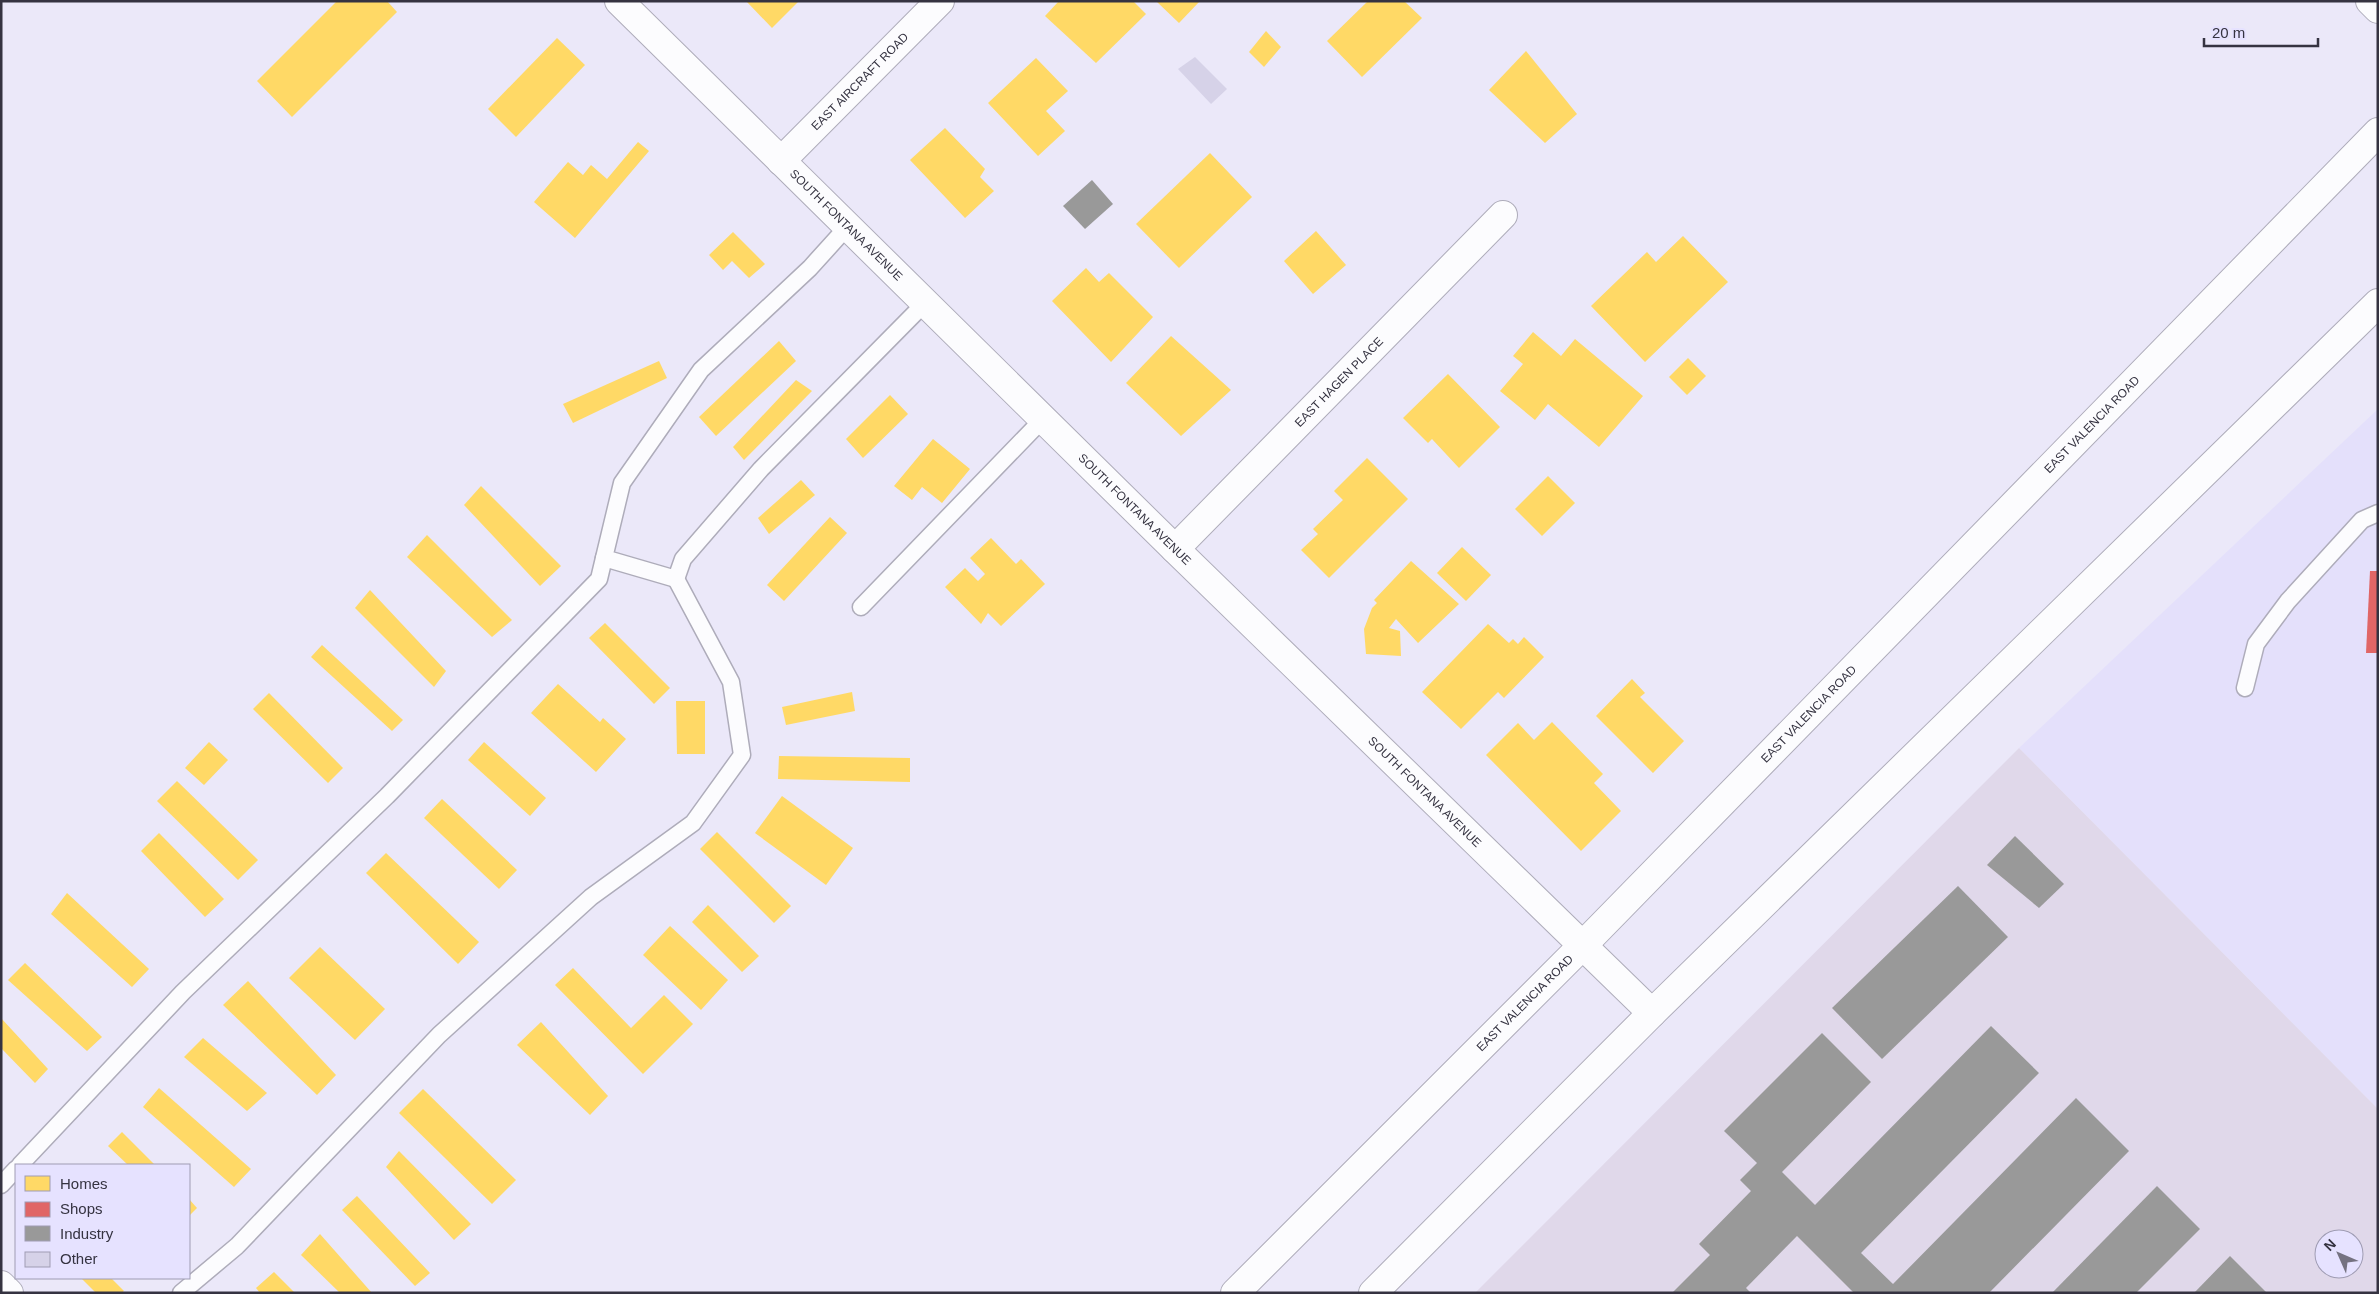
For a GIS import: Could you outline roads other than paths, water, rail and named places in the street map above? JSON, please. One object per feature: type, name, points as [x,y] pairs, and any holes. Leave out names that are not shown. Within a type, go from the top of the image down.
[{"type":"main road","name":"SOUTH FONTANA AVENUE","points":[[619,1],[1043,420],[1652,1013]]},
{"type":"main road","name":"EAST AIRCRAFT ROAD","points":[[781,161],[940,1]]},
{"type":"main road","points":[[2370,1],[2378,9]]},
{"type":"main road","name":"EAST VALENCIA ROAD","points":[[1235,1293],[1583,945],[2378,132]]},
{"type":"main road","name":"EAST HAGEN PLACE","points":[[1175,549],[1503,215]]},
{"type":"main road","points":[[1374,1293],[1652,1013],[2378,303]]},
{"type":"main road","points":[[1,1285],[9,1293]]},
{"type":"lane","points":[[21,1164],[184,992],[387,796],[599,579],[622,484],[701,370],[810,268],[847,227]]},
{"type":"lane","points":[[676,579],[684,559],[761,469],[925,303]]},
{"type":"lane","points":[[861,607],[1043,420]]},
{"type":"lane","points":[[2245,688],[2256,644],[2288,601],[2362,520],[2378,512]]},
{"type":"lane","points":[[181,1293],[237,1246],[439,1035],[591,897],[693,823],[742,755],[730,682],[676,579],[604,558]]},
{"type":"lane","points":[[1,1185],[15,1170]]}]
